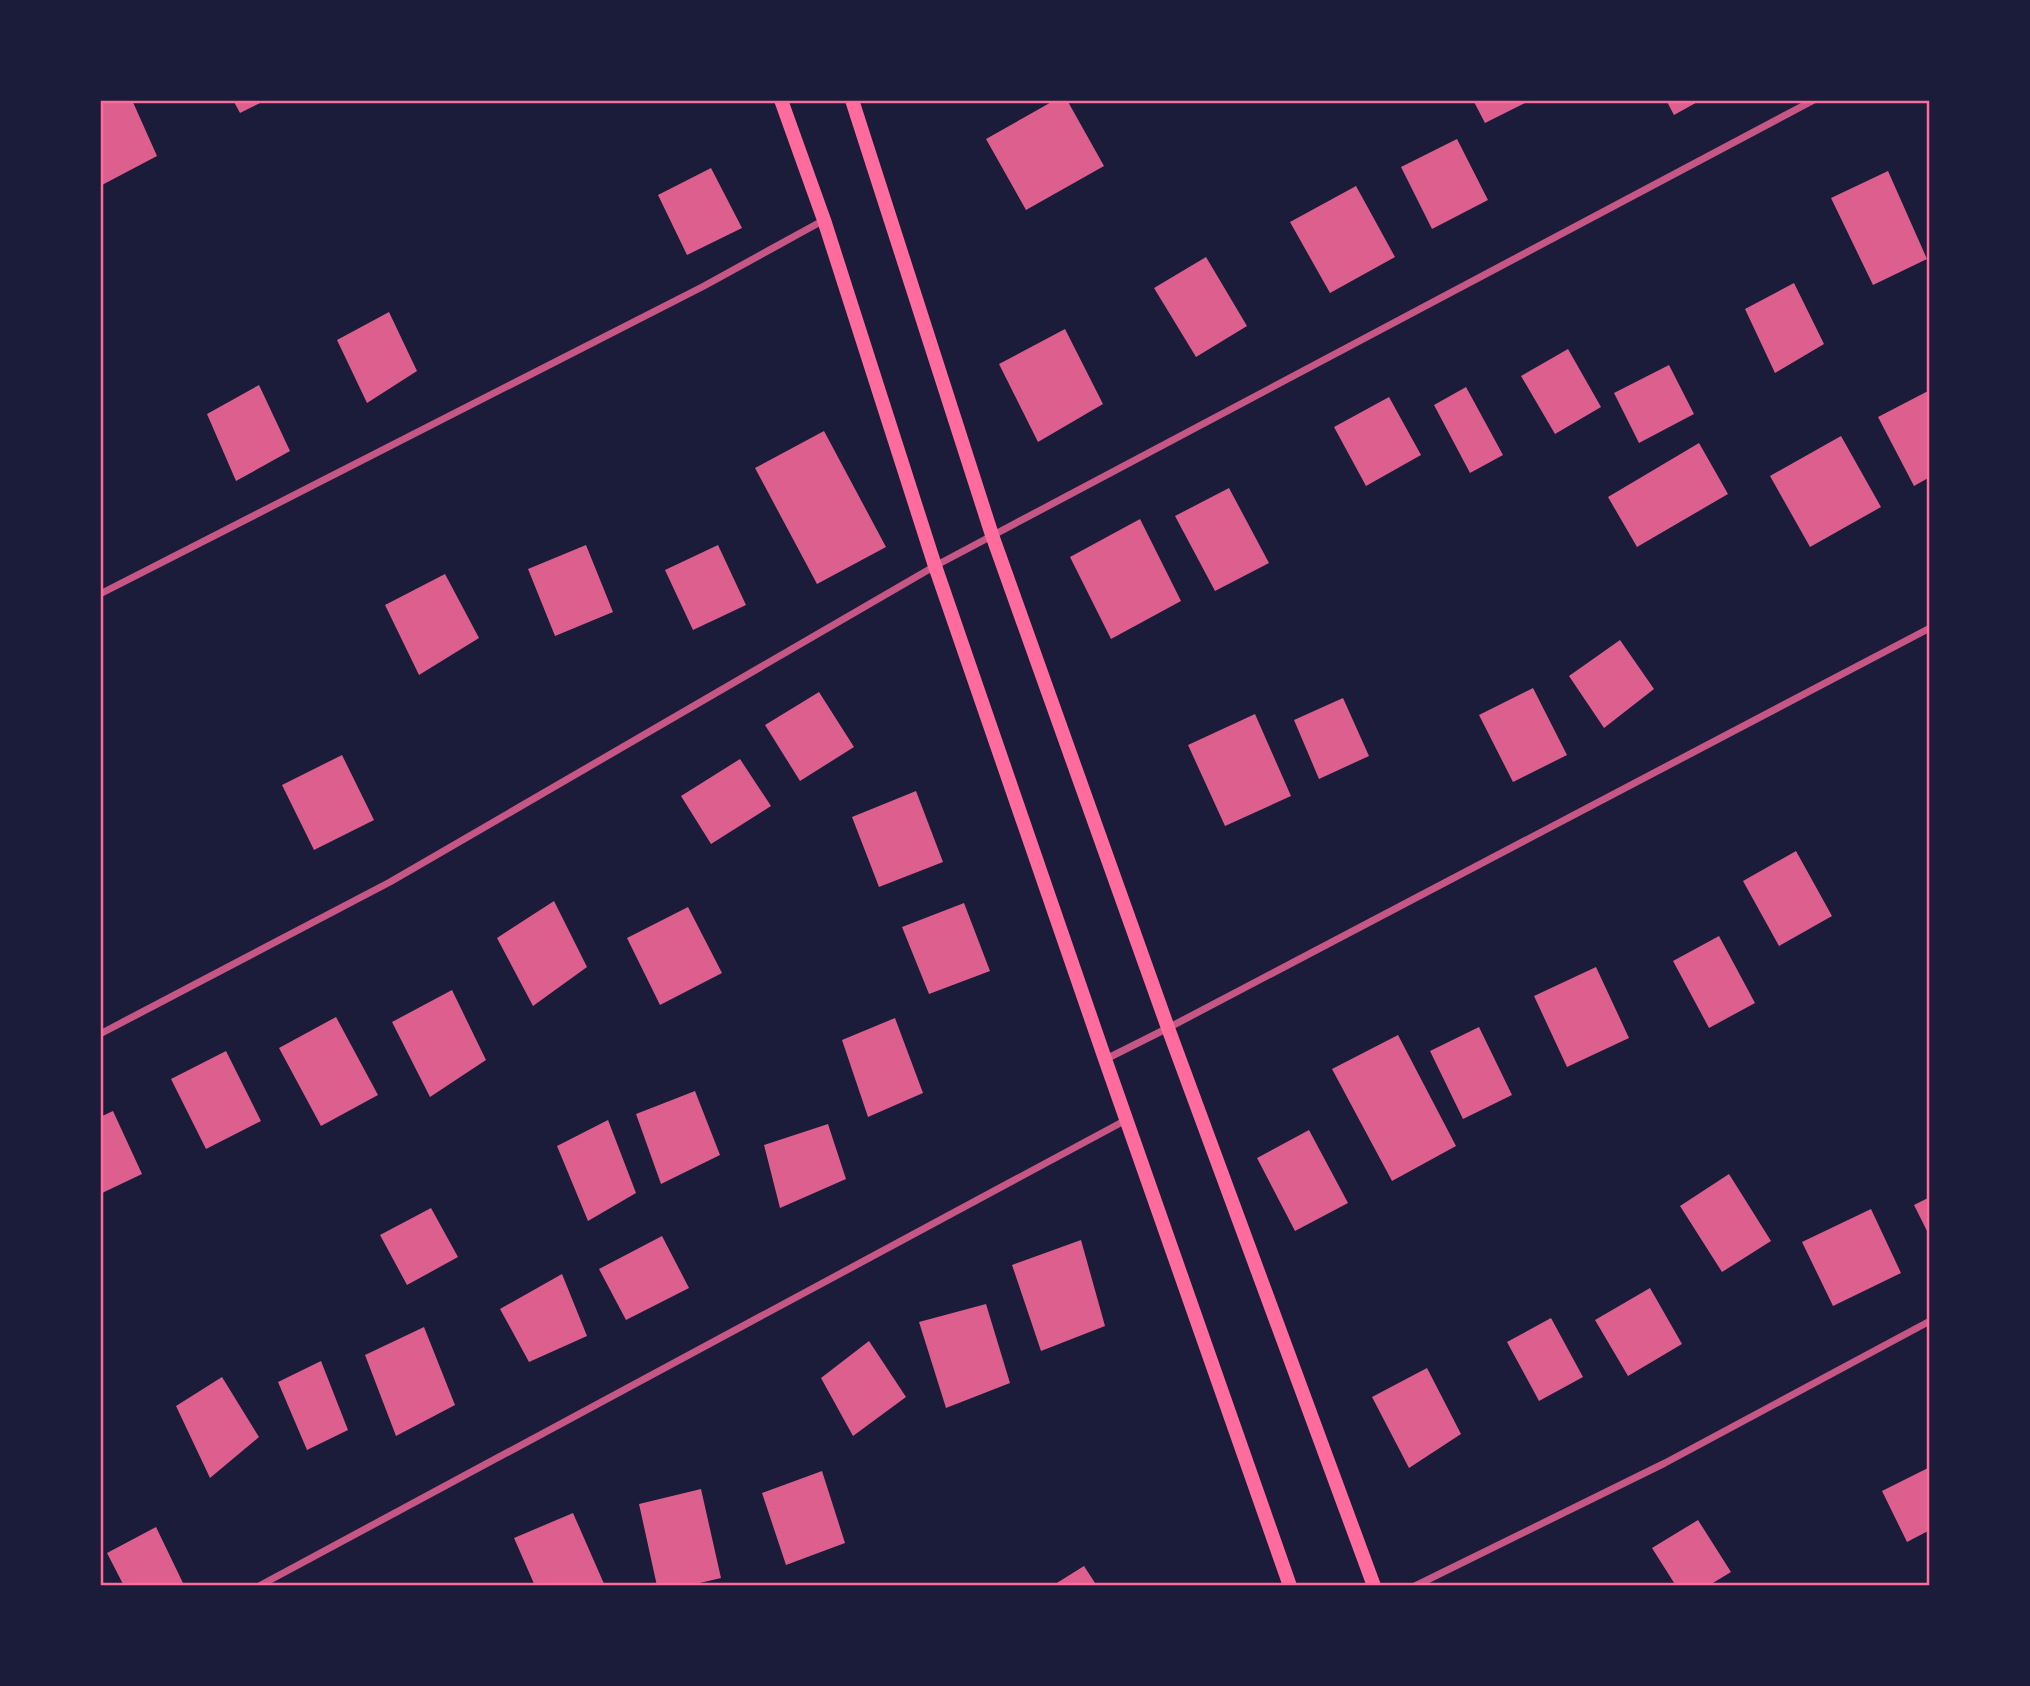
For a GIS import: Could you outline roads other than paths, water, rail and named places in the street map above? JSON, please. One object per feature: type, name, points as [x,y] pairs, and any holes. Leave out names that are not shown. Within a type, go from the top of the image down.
[{"type":"main road","points":[[781,100],[824,220],[935,566],[1290,1586]]},
{"type":"main road","points":[[852,100],[992,535],[1168,1028],[1374,1586]]},
{"type":"street","points":[[100,1034],[390,882],[935,566],[1814,100]]},
{"type":"street","points":[[100,594],[704,286],[824,220]]},
{"type":"street","points":[[1105,1059],[1930,628]]},
{"type":"street","points":[[259,1586],[1127,1120]]},
{"type":"street","points":[[1415,1586],[1665,1463],[1930,1321]]}]
